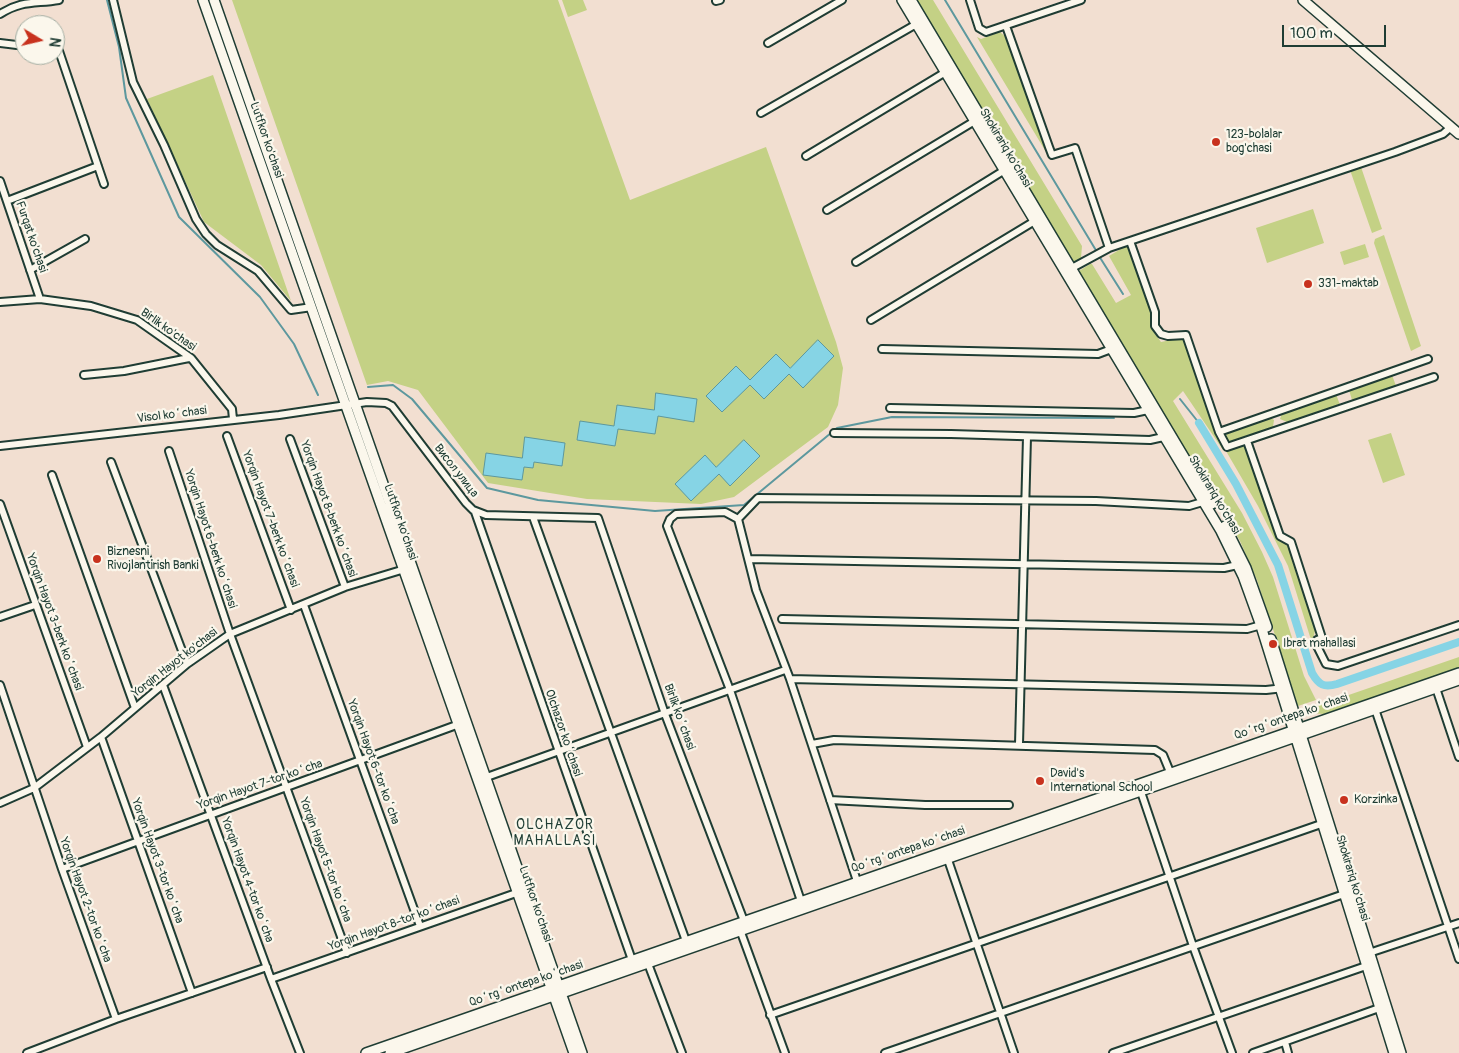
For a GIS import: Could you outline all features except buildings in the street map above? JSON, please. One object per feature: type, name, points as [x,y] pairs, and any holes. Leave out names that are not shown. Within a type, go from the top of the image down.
[{"type":"main road","name":"Lutfkor ko'chasi","points":[[203,0],[312,307],[351,405]]},
{"type":"main road","name":"Lutfkor ko'chasi","points":[[214,0],[351,405],[556,991],[574,1053]]},
{"type":"main road","name":"Shokirariq ko'chasi","points":[[902,0],[920,22],[949,70],[1168,436],[1241,564],[1284,688],[1383,1007],[1394,1053]]},
{"type":"main road","name":"Shokirariq ko'chasi","points":[[911,0],[920,22]]},
{"type":"main road","points":[[1303,0],[1459,134]]},
{"type":"main road","name":"Shokirariq ko'chasi","points":[[1038,219],[1072,268],[1148,410],[1168,436]]},
{"type":"main road","name":"Qoʻrgʻontepa koʻchasi","points":[[390,1053],[741,925],[1374,706],[1459,673]]},
{"type":"main road","name":"Qoʻrgʻontepa koʻchasi","points":[[1434,684],[1459,680]]},
{"type":"main road","name":"Qoʻrgʻontepa koʻchasi","points":[[1139,786],[1170,772],[1297,732]]},
{"type":"main road","name":"Qoʻrgʻontepa koʻchasi","points":[[366,1053],[556,991],[632,960],[646,959],[686,941],[741,925],[801,901],[946,854]]},
{"type":"main road","name":"Shokirariq ko'chasi","points":[[1347,893],[1369,953],[1370,964]]},
{"type":"main road","name":"Lutfkor ko'chasi","points":[[556,991],[582,1053]]},
{"type":"main road","name":"Shokirariq ko'chasi","points":[[1383,1007],[1401,1053]]},
{"type":"street","points":[[0,14],[13,5],[29,1],[59,0]]},
{"type":"street","points":[[113,0],[136,90],[164,145],[196,218],[206,234],[217,245],[258,271],[291,310],[312,307]]},
{"type":"street","points":[[768,43],[842,0]]},
{"type":"street","points":[[970,0],[982,30],[989,32],[1081,0]]},
{"type":"street","points":[[761,113],[920,22]]},
{"type":"street","points":[[1006,26],[1050,156],[1076,148],[1106,250]]},
{"type":"street","points":[[0,42],[15,44]]},
{"type":"street","points":[[64,65],[104,184]]},
{"type":"street","points":[[806,156],[949,70]]},
{"type":"street","points":[[827,210],[978,119]]},
{"type":"street","points":[[1072,268],[1106,250],[1130,241],[1395,152],[1443,134],[1451,128]]},
{"type":"street","points":[[7,201],[98,166]]},
{"type":"street","points":[[856,262],[1007,168]]},
{"type":"street","name":"Furqat ko'chasi","points":[[0,181],[40,299]]},
{"type":"street","points":[[871,320],[1038,219]]},
{"type":"street","points":[[30,270],[85,238]]},
{"type":"street","points":[[1130,241],[1155,312],[1155,326],[1161,334],[1168,336],[1186,334],[1219,432],[1227,447],[1434,377]]},
{"type":"street","name":"Birlik ko'chasi","points":[[0,302],[40,299],[92,306],[124,314],[150,328],[184,356],[191,358],[232,409],[233,419]]},
{"type":"street","points":[[882,349],[1098,354],[1115,347]]},
{"type":"street","points":[[84,375],[124,372],[191,358]]},
{"type":"street","points":[[1219,432],[1428,359]]},
{"type":"street","name":"Висол улица","points":[[351,405],[381,402],[392,406],[466,503],[475,512],[486,515],[598,518]]},
{"type":"street","name":"Visol koʻchasi","points":[[0,446],[351,405]]},
{"type":"street","points":[[890,408],[1134,413],[1148,410]]},
{"type":"street","points":[[834,433],[1150,440],[1168,436]]},
{"type":"street","name":"Yorqin Hayot 7-berk koʻchasi","points":[[227,436],[291,610]]},
{"type":"street","points":[[1019,744],[1027,437]]},
{"type":"street","name":"Yorqin Hayot 8-berk koʻchasi","points":[[290,440],[345,587]]},
{"type":"street","points":[[1247,441],[1280,536],[1291,542],[1322,638],[1317,640],[1316,644],[1326,664],[1338,666],[1459,625]]},
{"type":"street","name":"Yorqin Hayot 6-berk koʻchasi","points":[[169,450],[230,634]]},
{"type":"street","points":[[111,462],[187,664]]},
{"type":"street","points":[[52,475],[135,708]]},
{"type":"street","points":[[738,519],[758,498],[1105,502],[1188,506],[1206,501]]},
{"type":"street","name":"Yorqin Hayot 3-berk koʻchasi","points":[[0,504],[87,747]]},
{"type":"street","name":"Olchazor koʻchasi","points":[[475,512],[632,960]]},
{"type":"street","points":[[801,901],[730,690],[667,526],[670,519],[676,514],[725,512],[738,519],[756,590],[790,680],[857,882]]},
{"type":"street","points":[[533,517],[686,941]]},
{"type":"street","name":"Birlik koʻchasi","points":[[598,518],[785,1053]]},
{"type":"street","points":[[749,559],[1224,568],[1241,564]]},
{"type":"street","name":"Yorqin Hayot ko'chasi","points":[[0,803],[34,788],[100,737],[187,664],[230,634],[345,587],[408,568]]},
{"type":"street","points":[[0,616],[35,605]]},
{"type":"street","name":"Yorqin Hayot 6-tor koʻcha","points":[[304,605],[420,926]]},
{"type":"street","points":[[782,619],[1247,629],[1263,625]]},
{"type":"street","name":"Yorqin Hayot 5-tor koʻcha","points":[[230,634],[348,953]]},
{"type":"street","points":[[482,778],[785,670]]},
{"type":"street","points":[[790,680],[1266,690],[1284,688]]},
{"type":"street","points":[[1434,684],[1459,757]]},
{"type":"street","name":"Yorqin Hayot 2-tor koʻcha","points":[[0,685],[62,869],[116,1019]]},
{"type":"street","name":"Yorqin Hayot 4-tor koʻcha","points":[[163,685],[300,1053]]},
{"type":"street","points":[[1374,706],[1459,959]]},
{"type":"street","name":"Yorqin Hayot 7-tor koʻcha","points":[[62,869],[462,723]]},
{"type":"street","name":"Yorqin Hayot 3-tor koʻcha","points":[[100,737],[192,993]]},
{"type":"street","points":[[812,744],[834,740],[1019,744],[1155,750],[1163,755],[1170,772]]},
{"type":"street","points":[[1139,786],[1168,875],[1232,1053]]},
{"type":"street","points":[[830,800],[1010,805]]},
{"type":"street","points":[[770,1014],[1325,822]]},
{"type":"street","points":[[946,854],[1014,1053]]},
{"type":"street","name":"Yorqin Hayot 8-tor koʻchasi","points":[[271,979],[521,891]]},
{"type":"street","points":[[885,1053],[1347,893]]},
{"type":"street","points":[[1369,953],[1459,923]]},
{"type":"street","points":[[646,959],[682,1053]]},
{"type":"street","points":[[1113,1053],[1370,964]]},
{"type":"street","points":[[27,1053],[116,1019],[267,967]]},
{"type":"street","points":[[1253,1053],[1383,1007]]},
{"type":"street","points":[[1285,1042],[1288,1053]]},
{"type":"green space","points":[[232,0],[558,0],[630,200],[766,147],[836,342],[843,368],[838,405],[828,427],[734,497],[701,504],[587,499],[488,483],[418,390],[388,381],[367,385]]},
{"type":"green space","points":[[562,0],[583,0],[587,10],[568,17]]},
{"type":"green space","points":[[917,0],[933,0],[1082,246],[1081,258],[1074,263]]},
{"type":"green space","points":[[1000,32],[1007,38],[1046,152],[977,37],[981,39]]},
{"type":"green space","points":[[213,75],[291,301],[261,265],[204,222],[147,99]]},
{"type":"green space","points":[[1361,167],[1382,229],[1372,233],[1350,170]]},
{"type":"green space","points":[[1313,209],[1324,243],[1267,263],[1256,228]]},
{"type":"green space","points":[[1384,235],[1421,346],[1411,351],[1374,243],[1375,239]]},
{"type":"green space","points":[[1365,244],[1369,257],[1344,265],[1340,252]]},
{"type":"green space","points":[[1124,247],[1128,247],[1137,267],[1152,310],[1150,322],[1155,334],[1161,342],[1180,338],[1186,341],[1223,450],[1183,391],[1173,401],[1242,513],[1262,552],[1273,577],[1304,676],[1316,700],[1298,706],[1257,580],[1240,541],[1079,271],[1092,264],[1116,303],[1131,295],[1109,256]]},
{"type":"green space","points":[[1392,375],[1396,386],[1352,400],[1349,390]]},
{"type":"green space","points":[[1336,394],[1340,405],[1287,422],[1280,419],[1282,413]]},
{"type":"green space","points":[[1269,417],[1274,420],[1273,427],[1231,442],[1226,438],[1227,432]]},
{"type":"green space","points":[[1391,433],[1405,475],[1383,483],[1368,440]]},
{"type":"green space","points":[[1245,446],[1280,542],[1288,543],[1315,631],[1312,643],[1288,566],[1258,506],[1226,451]]},
{"type":"green space","points":[[1459,657],[1459,668],[1324,714],[1310,713],[1308,709]]},
{"type":"water","points":[[818,340],[834,356],[803,388],[789,374],[764,399],[750,385],[722,412],[706,396],[736,366],[750,380],[776,354],[790,368]]},
{"type":"water","points":[[656,393],[697,399],[694,422],[658,416],[655,434],[618,429],[615,446],[577,440],[580,421],[614,426],[617,405],[654,410]]},
{"type":"water","points":[[525,437],[565,443],[562,466],[534,462],[533,468],[524,467],[522,480],[483,475],[486,453],[522,458]]},
{"type":"water","points":[[744,440],[760,456],[730,486],[719,474],[691,501],[675,484],[705,455],[716,467]]},
{"type":"waterway","points":[[107,0],[119,47],[126,98],[179,217],[260,297],[294,344],[318,395]]},
{"type":"waterway","points":[[945,0],[1097,252]]},
{"type":"waterway","points":[[1099,256],[1123,294]]},
{"type":"waterway","points":[[368,387],[393,385],[412,399],[487,488],[538,500],[655,511],[744,505],[837,428],[892,417],[1114,418]]},
{"type":"waterway","points":[[1180,399],[1199,423]]},
{"type":"waterway","points":[[1199,423],[1236,484],[1278,565],[1312,673],[1320,683],[1329,686],[1337,684],[1459,642]]},
{"type":"place","name":"123-bolalar bog'chasi","points":[[1216,142]]},
{"type":"place","name":"331-maktab","points":[[1308,284]]},
{"type":"place","name":"Biznesni Rivojlantirish Banki","points":[[97,559]]},
{"type":"place","name":"Ibrat mahallasi","points":[[1273,644]]},
{"type":"place","name":"David's International School","points":[[1040,781]]},
{"type":"place","name":"Korzinka","points":[[1344,800]]},
{"type":"district","name":"OLCHAZOR MAHALLASI","points":[[555,834]]}]
